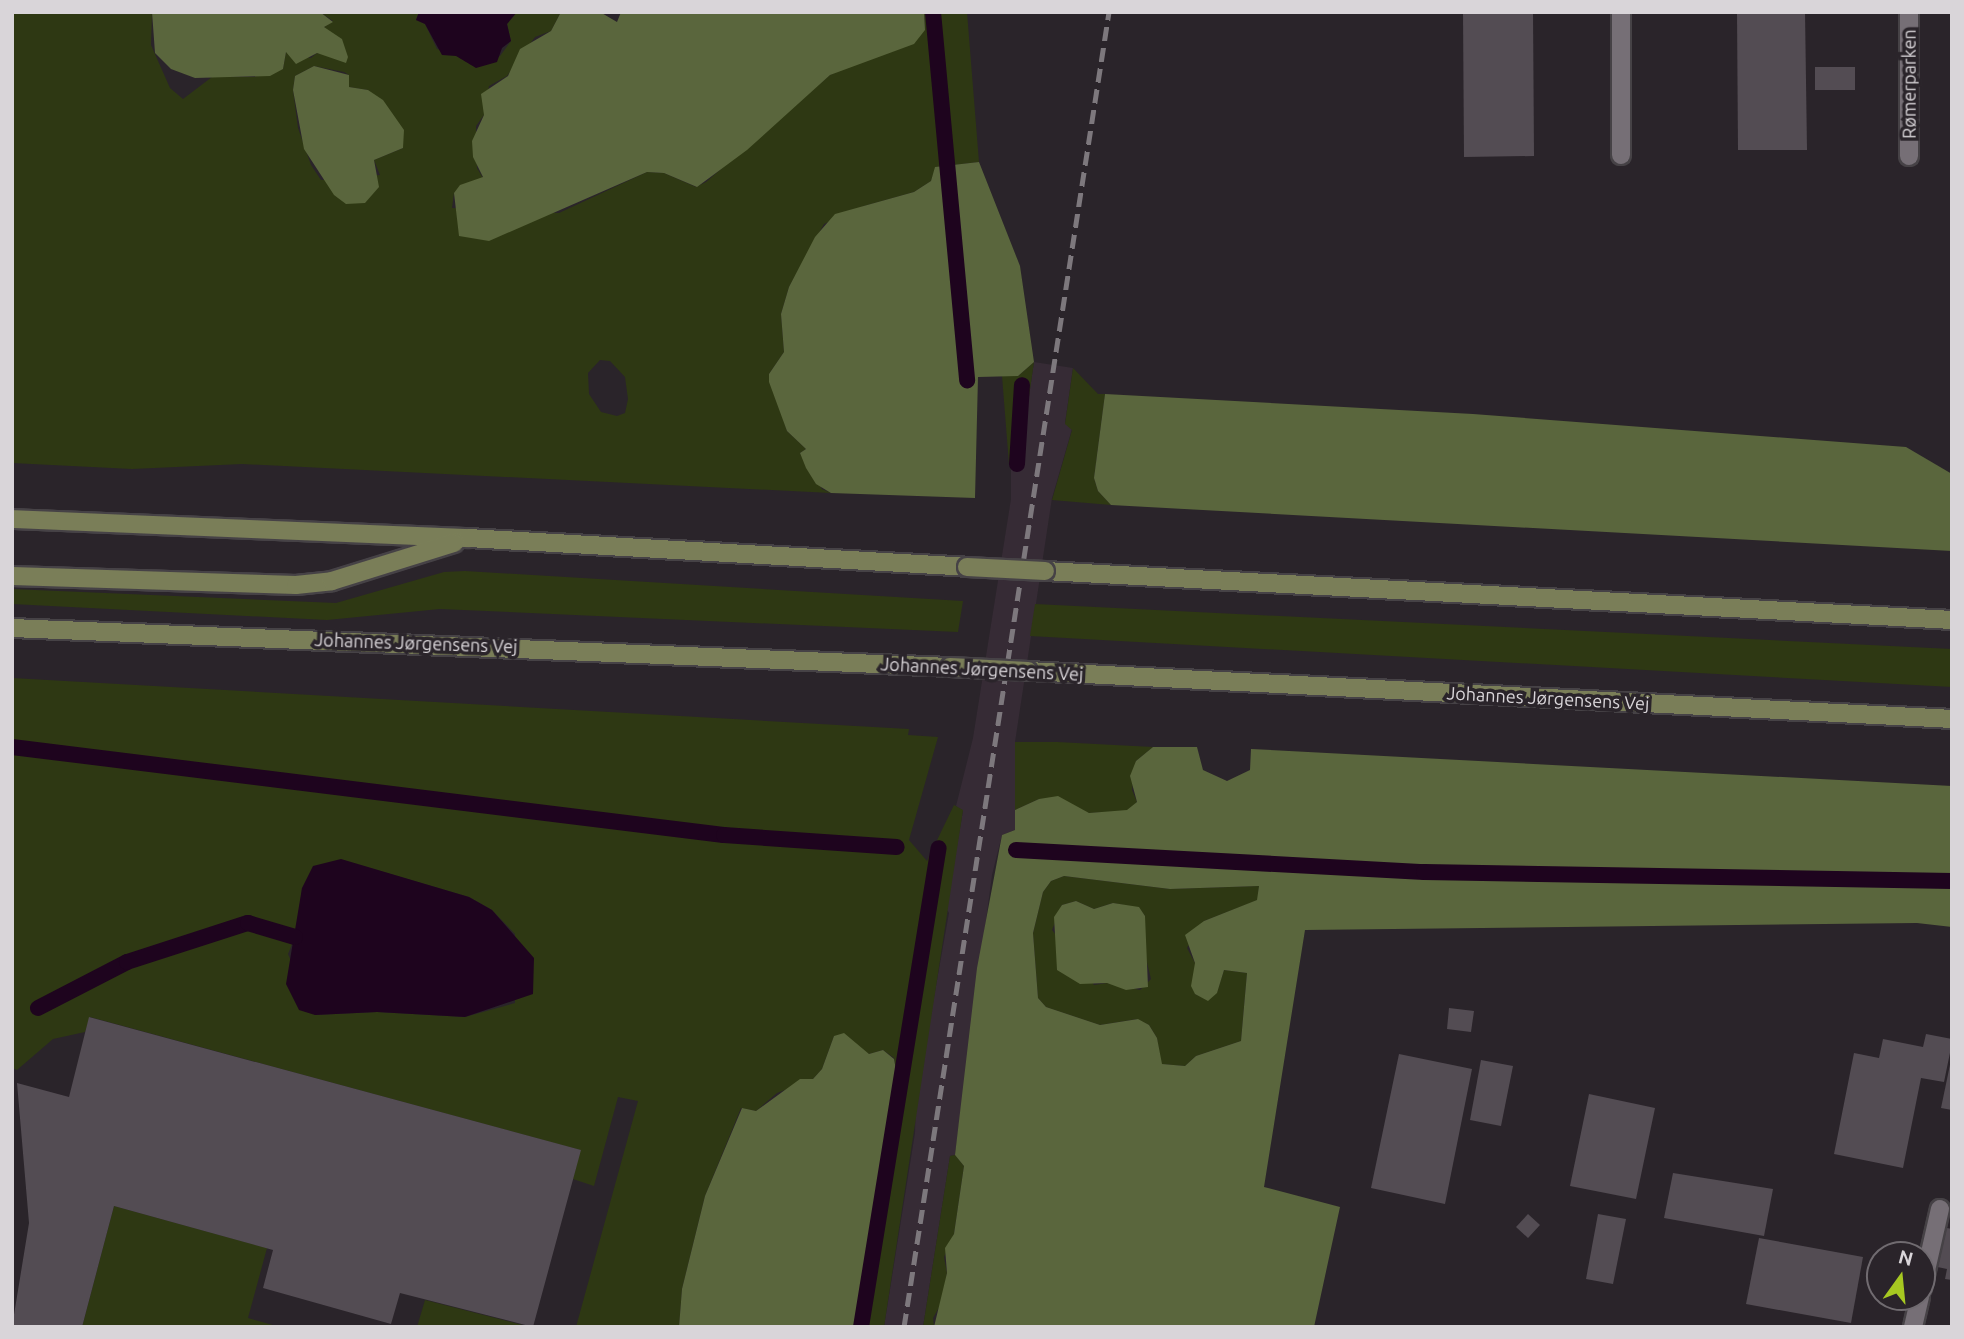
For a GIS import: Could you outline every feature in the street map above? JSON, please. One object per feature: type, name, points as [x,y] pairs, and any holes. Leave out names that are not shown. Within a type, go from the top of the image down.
[{"type":"street","points":[[1620,12],[1620,155]]},
{"type":"street","name":"Rømerparken","points":[[1909,12],[1909,156]]},
{"type":"street","points":[[12,519],[468,538],[1952,620]]},
{"type":"street","points":[[12,576],[296,585],[332,581],[468,538]]},
{"type":"street","name":"Johannes Jørgensens Vej","points":[[12,628],[950,667],[1952,719]]},
{"type":"street","points":[[1933,1241],[1940,1209]]},
{"type":"shaded area","points":[[419,12],[517,12],[507,24],[511,41],[502,48],[497,62],[476,68],[456,56],[442,55],[425,24],[416,20]]},
{"type":"shaded area","points":[[1034,362],[1073,368],[1065,423],[1072,429],[1052,498],[1015,742],[1015,830],[1002,835],[992,875],[955,1155],[950,1156],[923,1327],[884,1327],[915,1133],[916,1098],[949,913],[946,908],[963,811],[956,806],[973,738],[1011,499],[1011,464],[1019,464]]},
{"type":"shaded area","points":[[341,859],[469,897],[492,910],[534,958],[533,994],[465,1017],[377,1012],[315,1015],[299,1010],[286,984],[302,888],[313,866]]},
{"type":"green space","points":[[12,12],[152,12],[151,45],[170,88],[183,99],[212,77],[254,77],[283,69],[286,52],[311,58],[317,53],[332,56],[332,36],[324,27],[333,21],[320,12],[419,12],[416,20],[425,24],[437,49],[488,62],[500,56],[511,41],[507,24],[517,12],[561,12],[551,31],[535,37],[507,76],[489,86],[484,115],[476,126],[477,168],[483,178],[454,193],[452,208],[559,213],[647,172],[664,173],[696,187],[706,182],[830,75],[925,30],[924,12],[967,12],[979,162],[936,167],[931,181],[914,192],[864,206],[824,224],[789,287],[781,314],[784,352],[769,374],[787,431],[806,449],[800,453],[822,489],[831,493],[242,464],[132,469],[12,463]],"holes":[[[314,66],[344,72],[349,75],[349,87],[368,90],[403,148],[374,160],[380,175],[321,180],[311,165],[298,128],[293,90],[295,76]],[[600,360],[610,361],[625,377],[628,399],[625,413],[617,416],[601,412],[589,394],[588,373]]]},
{"type":"green space","points":[[152,12],[320,12],[333,22],[324,27],[342,39],[348,57],[346,63],[317,53],[296,64],[286,52],[283,69],[270,76],[195,78],[171,69],[155,53]]},
{"type":"green space","points":[[561,12],[600,12],[617,22],[621,12],[924,12],[925,30],[914,44],[830,75],[747,150],[697,187],[664,173],[647,172],[489,241],[459,236],[454,193],[460,185],[483,177],[473,157],[472,141],[484,115],[481,94],[508,76],[520,49],[551,31]]},
{"type":"green space","points":[[314,66],[349,75],[349,87],[368,90],[383,100],[404,130],[403,148],[374,160],[379,187],[365,203],[346,204],[334,195],[304,149],[293,90],[295,76]]},
{"type":"green space","points":[[979,162],[1020,266],[1034,362],[1018,376],[978,377],[975,498],[831,493],[816,484],[806,468],[800,453],[806,449],[787,431],[769,382],[769,374],[784,352],[781,314],[789,287],[815,237],[835,214],[914,192],[931,181],[935,167]]},
{"type":"green space","points":[[1034,362],[1019,465],[1009,464],[1002,376],[1018,376]]},
{"type":"green space","points":[[1073,368],[1098,394],[1105,394],[1094,478],[1098,491],[1111,505],[1052,500],[1072,430],[1065,424]]},
{"type":"green space","points":[[1105,394],[1473,414],[1906,447],[1952,474],[1952,551],[1111,505],[1098,491],[1094,478]]},
{"type":"green space","points":[[465,571],[963,601],[958,632],[440,609],[327,620],[12,604],[12,589],[336,603],[444,572]]},
{"type":"green space","points":[[1035,604],[1952,649],[1952,687],[1030,636]]},
{"type":"green space","points":[[12,678],[909,729],[908,735],[938,737],[909,840],[927,861],[954,805],[963,810],[884,1327],[858,1327],[884,1169],[894,1154],[902,1103],[894,1058],[883,1050],[869,1054],[834,1036],[822,1069],[813,1079],[777,1093],[756,1111],[741,1108],[705,1196],[682,1289],[679,1327],[576,1327],[638,1101],[618,1097],[594,1186],[573,1179],[580,1150],[90,1017],[85,1032],[53,1039],[17,1070],[12,1068]],"holes":[[[366,867],[469,897],[492,910],[515,934],[515,1003],[465,1017],[377,1012],[315,1015],[288,954],[297,932],[302,888]]]},
{"type":"green space","points":[[1015,742],[1153,747],[1136,761],[1132,790],[1137,802],[1127,811],[1089,813],[1039,799],[1015,810]]},
{"type":"green space","points":[[1153,747],[1197,747],[1203,770],[1227,781],[1250,770],[1251,749],[1952,786],[1952,927],[1917,923],[1305,930],[1264,1187],[1340,1207],[1314,1327],[934,1327],[947,1273],[945,1248],[954,1234],[964,1166],[955,1155],[977,968],[1002,835],[1015,830],[1015,810],[1039,799],[1058,796],[1089,813],[1127,810],[1137,802],[1130,776],[1136,761]],"holes":[[[1064,876],[1170,889],[1259,886],[1257,900],[1204,921],[1185,935],[1195,963],[1191,986],[1195,994],[1208,1001],[1217,993],[1224,970],[1247,973],[1241,1041],[1196,1056],[1185,1066],[1162,1064],[1157,1038],[1149,1025],[1138,1019],[1100,1025],[1046,1007],[1038,998],[1033,933],[1043,892],[1051,881]]]},
{"type":"green space","points":[[1064,876],[1170,889],[1259,886],[1258,900],[1204,921],[1187,948],[1195,963],[1195,994],[1208,1000],[1217,992],[1224,970],[1247,973],[1241,1041],[1196,1056],[1185,1066],[1161,1064],[1157,1038],[1149,1025],[1137,1019],[1100,1025],[1046,1007],[1038,998],[1033,933],[1043,892],[1051,881]],"holes":[[[1076,901],[1094,909],[1113,903],[1139,908],[1145,916],[1144,950],[1151,979],[1140,990],[1107,983],[1094,985],[1052,930],[1062,905]]]},
{"type":"green space","points":[[1076,901],[1094,909],[1113,903],[1139,907],[1145,916],[1148,987],[1126,990],[1107,983],[1080,984],[1057,970],[1054,917],[1062,905]]},
{"type":"green space","points":[[844,1033],[869,1054],[883,1050],[894,1059],[902,1103],[894,1154],[884,1169],[858,1327],[679,1327],[682,1289],[705,1196],[742,1108],[756,1111],[800,1079],[813,1079],[822,1069],[834,1036]]},
{"type":"green space","points":[[955,1155],[964,1166],[954,1234],[944,1257],[947,1273],[942,1302],[933,1318],[934,1327],[923,1327],[950,1156]]},
{"type":"green space","points":[[114,1206],[267,1248],[248,1318],[280,1327],[82,1327]]},
{"type":"green space","points":[[425,1300],[530,1327],[417,1327]]},
{"type":"building","points":[[1463,12],[1533,12],[1534,156],[1464,157]]},
{"type":"building","points":[[1737,12],[1805,12],[1807,150],[1738,150]]},
{"type":"building","points":[[1815,67],[1855,67],[1855,90],[1815,90]]},
{"type":"building","points":[[1449,1008],[1474,1011],[1471,1032],[1447,1029]]},
{"type":"building","points":[[89,1017],[581,1150],[533,1327],[400,1293],[391,1324],[263,1288],[273,1250],[114,1206],[82,1327],[12,1327],[29,1223],[17,1083],[69,1097]]},
{"type":"building","points":[[1926,1034],[1952,1039],[1952,1043],[1944,1082],[1921,1078],[1903,1168],[1834,1154],[1854,1053],[1879,1058],[1883,1039],[1923,1047]]},
{"type":"building","points":[[1399,1054],[1472,1069],[1445,1204],[1371,1188]]},
{"type":"building","points":[[1481,1060],[1513,1066],[1501,1126],[1470,1120]]},
{"type":"building","points":[[1952,1060],[1952,1110],[1941,1108]]},
{"type":"building","points":[[1589,1094],[1655,1108],[1636,1199],[1570,1186]]},
{"type":"building","points":[[1673,1173],[1773,1189],[1764,1236],[1664,1218]]},
{"type":"building","points":[[1528,1214],[1540,1225],[1528,1238],[1516,1227]]},
{"type":"building","points":[[1598,1214],[1626,1219],[1613,1284],[1586,1279]]},
{"type":"building","points":[[1937,1226],[1952,1229],[1952,1280],[1945,1279],[1947,1269],[1936,1267],[1936,1241],[1934,1241]]},
{"type":"building","points":[[1759,1238],[1863,1257],[1851,1323],[1746,1304]]},
{"type":"waterway","points":[[933,12],[967,380]]},
{"type":"waterway","points":[[1017,464],[1022,385]]},
{"type":"waterway","points":[[12,747],[724,835],[897,847]]},
{"type":"waterway","points":[[861,1327],[939,848]]},
{"type":"waterway","points":[[1016,850],[1424,872],[1952,881]]},
{"type":"waterway","points":[[38,1008],[127,962],[248,923],[295,937]]},
{"type":"railway","points":[[904,1327],[1109,12]]}]
